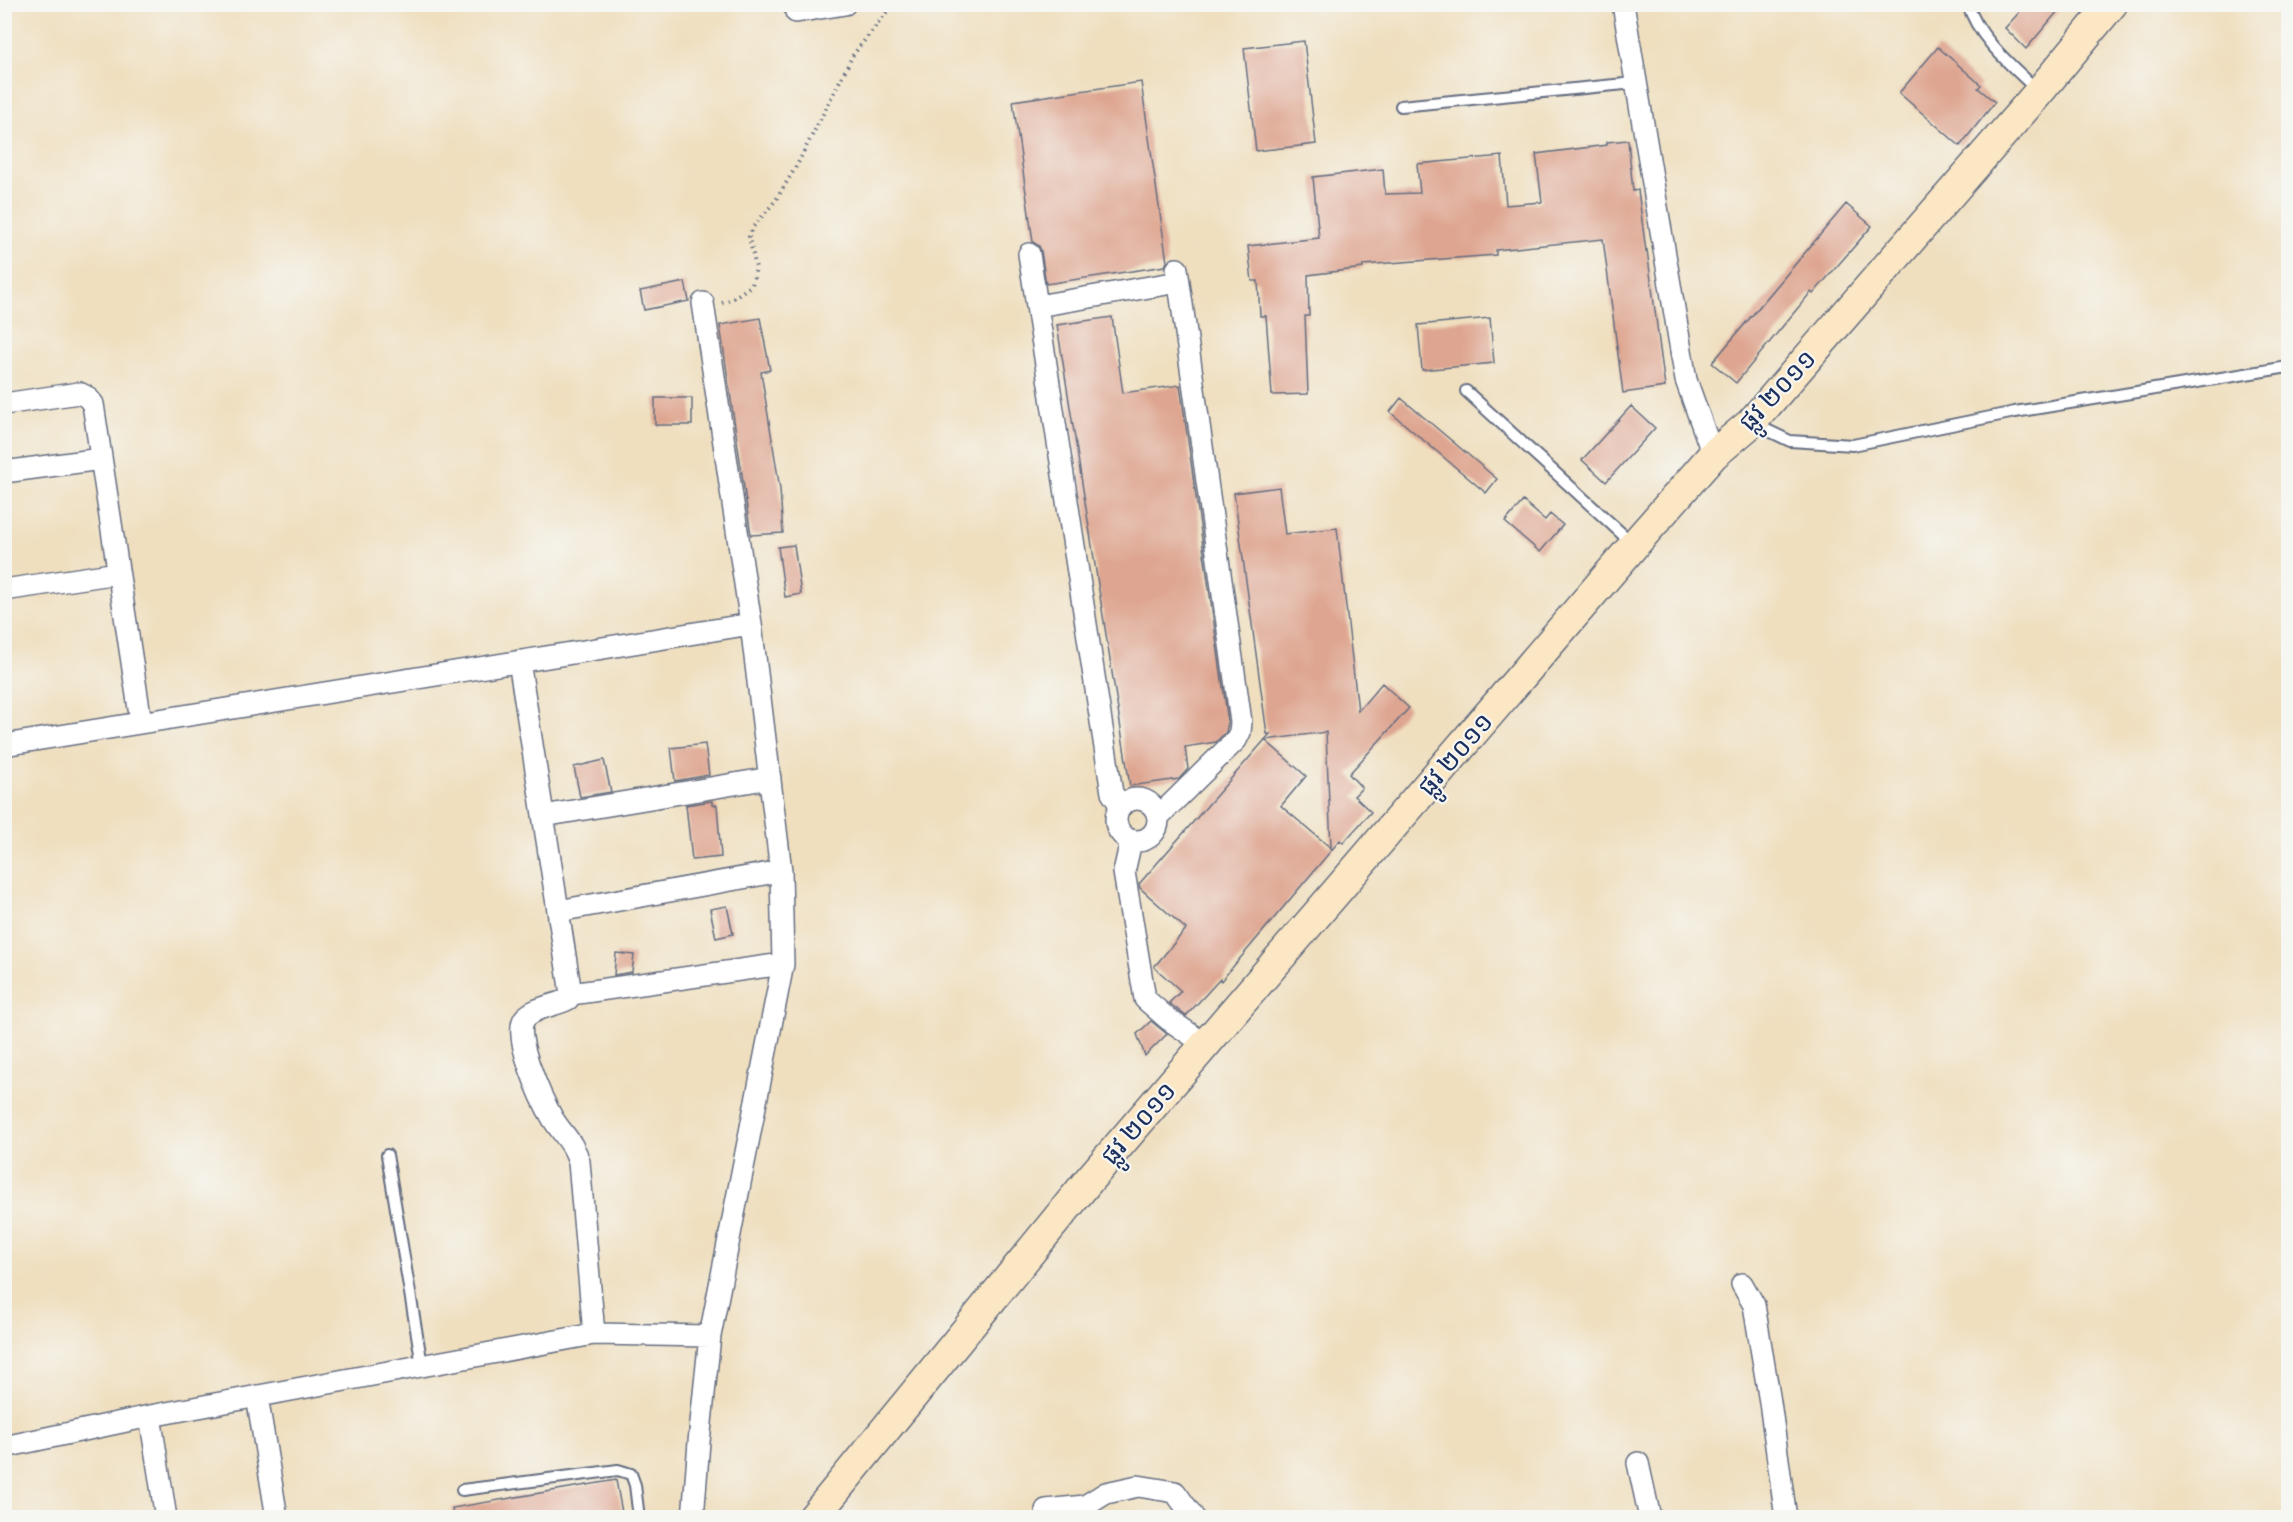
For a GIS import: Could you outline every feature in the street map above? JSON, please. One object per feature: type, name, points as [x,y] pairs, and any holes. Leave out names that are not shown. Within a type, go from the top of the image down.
[{"type":"main road","name":"ផ្លូវ ២០១១","points":[[813,1518],[1089,1180],[1634,545],[1713,455],[1751,423],[2039,92],[2112,4]]},
{"type":"street","points":[[796,12],[845,4]]},
{"type":"street","points":[[1623,4],[1686,380],[1713,455]]},
{"type":"street","points":[[1029,254],[1112,793],[1121,806]]},
{"type":"street","points":[[1037,306],[1178,276],[1241,722],[1236,740],[1158,817]]},
{"type":"street","points":[[693,1518],[710,1336],[783,964],[782,871],[751,624],[704,306]]},
{"type":"street","points":[[4,404],[79,393],[93,404],[141,722]]},
{"type":"street","points":[[4,472],[101,459]]},
{"type":"street","points":[[4,590],[118,573]]},
{"type":"street","points":[[4,745],[751,624]]},
{"type":"street","points":[[519,661],[571,994]]},
{"type":"street","points":[[543,816],[770,778]]},
{"type":"street","points":[[1133,799],[1146,801],[1152,805],[1158,817],[1158,824],[1151,836],[1138,841],[1125,838],[1117,826],[1116,819],[1121,806],[1133,799]]},
{"type":"street","points":[[1131,840],[1124,872],[1145,999],[1168,1019],[1206,1045]]},
{"type":"street","points":[[558,910],[782,871]]},
{"type":"street","points":[[594,1334],[579,1162],[575,1148],[563,1135],[541,1095],[532,1072],[521,1030],[526,1017],[564,1001],[571,994],[783,964]]},
{"type":"street","points":[[1742,1284],[1754,1305],[1786,1518]]},
{"type":"street","points":[[4,1447],[150,1416],[594,1334],[710,1336]]},
{"type":"street","points":[[257,1396],[277,1518]]},
{"type":"street","points":[[150,1416],[166,1518]]},
{"type":"street","points":[[1638,1463],[1650,1518]]},
{"type":"street","points":[[1047,1510],[1085,1506],[1106,1493],[1138,1486],[1175,1492],[1194,1518]]},
{"type":"lane","points":[[1968,4],[1970,12],[1994,48],[2039,92]]},
{"type":"lane","points":[[1401,106],[1635,83]]},
{"type":"lane","points":[[1751,423],[1790,441],[1853,444],[2015,412],[2289,367]]},
{"type":"lane","points":[[1466,391],[1634,545]]},
{"type":"lane","points":[[387,1155],[422,1365]]},
{"type":"lane","points":[[462,1490],[618,1470],[631,1474],[635,1485],[639,1518]]},
{"type":"path","points":[[704,306],[732,299],[752,285],[756,268],[749,237],[753,227],[776,200],[797,165],[853,55],[893,4]]},
{"type":"building","points":[[2027,4],[2064,4],[2026,49],[2005,28]]},
{"type":"building","points":[[1304,41],[1316,144],[1256,151],[1244,48]]},
{"type":"building","points":[[1938,47],[1981,85],[1978,88],[1995,102],[1960,146],[1899,93]]},
{"type":"building","points":[[1141,82],[1167,262],[1165,266],[1046,284],[1041,251],[1039,246],[1033,242],[1013,101]]},
{"type":"building","points":[[1628,140],[1633,191],[1638,190],[1665,387],[1623,393],[1603,239],[1496,250],[1496,255],[1363,265],[1363,268],[1308,275],[1309,316],[1305,316],[1308,394],[1272,395],[1266,316],[1260,316],[1258,281],[1252,281],[1248,246],[1319,238],[1313,177],[1383,169],[1385,194],[1420,193],[1417,164],[1502,156],[1506,205],[1542,202],[1536,154]]},
{"type":"building","points":[[1846,204],[1872,226],[1813,294],[1811,292],[1736,383],[1712,363]]},
{"type":"building","points":[[685,282],[689,301],[644,310],[640,291]]},
{"type":"building","points":[[1112,317],[1123,393],[1180,385],[1228,722],[1226,732],[1216,742],[1185,747],[1188,769],[1179,779],[1130,786],[1057,325]]},
{"type":"building","points":[[760,318],[770,370],[761,372],[780,489],[783,533],[751,535],[720,325]]},
{"type":"building","points":[[1490,318],[1494,363],[1422,370],[1418,325]]},
{"type":"building","points":[[655,398],[692,398],[692,425],[655,425]]},
{"type":"building","points":[[1401,398],[1497,479],[1486,493],[1390,412]]},
{"type":"building","points":[[1631,406],[1655,428],[1606,482],[1582,460]]},
{"type":"building","points":[[1279,487],[1285,534],[1337,528],[1358,711],[1382,683],[1409,708],[1349,774],[1362,788],[1354,796],[1371,812],[1343,843],[1340,840],[1221,981],[1220,979],[1186,1016],[1169,1003],[1181,991],[1154,967],[1186,929],[1140,888],[1139,884],[1270,734],[1267,734],[1234,493]],"holes":[[[1326,732],[1331,848],[1281,806],[1306,776],[1265,740]]]},
{"type":"building","points":[[1523,501],[1545,520],[1550,514],[1563,525],[1540,552],[1505,522]]},
{"type":"building","points":[[794,545],[801,594],[785,597],[778,547]]},
{"type":"building","points":[[705,744],[709,775],[675,781],[671,748]]},
{"type":"building","points":[[604,760],[611,792],[580,797],[574,767]]},
{"type":"building","points":[[712,801],[712,805],[717,805],[721,857],[692,860],[686,805]]},
{"type":"building","points":[[727,906],[733,934],[716,938],[710,909]]},
{"type":"building","points":[[616,953],[634,955],[632,972],[614,975]]},
{"type":"building","points":[[1151,1021],[1167,1034],[1145,1056],[1137,1034]]},
{"type":"building","points":[[616,1480],[623,1518],[453,1518],[452,1508]]}]
